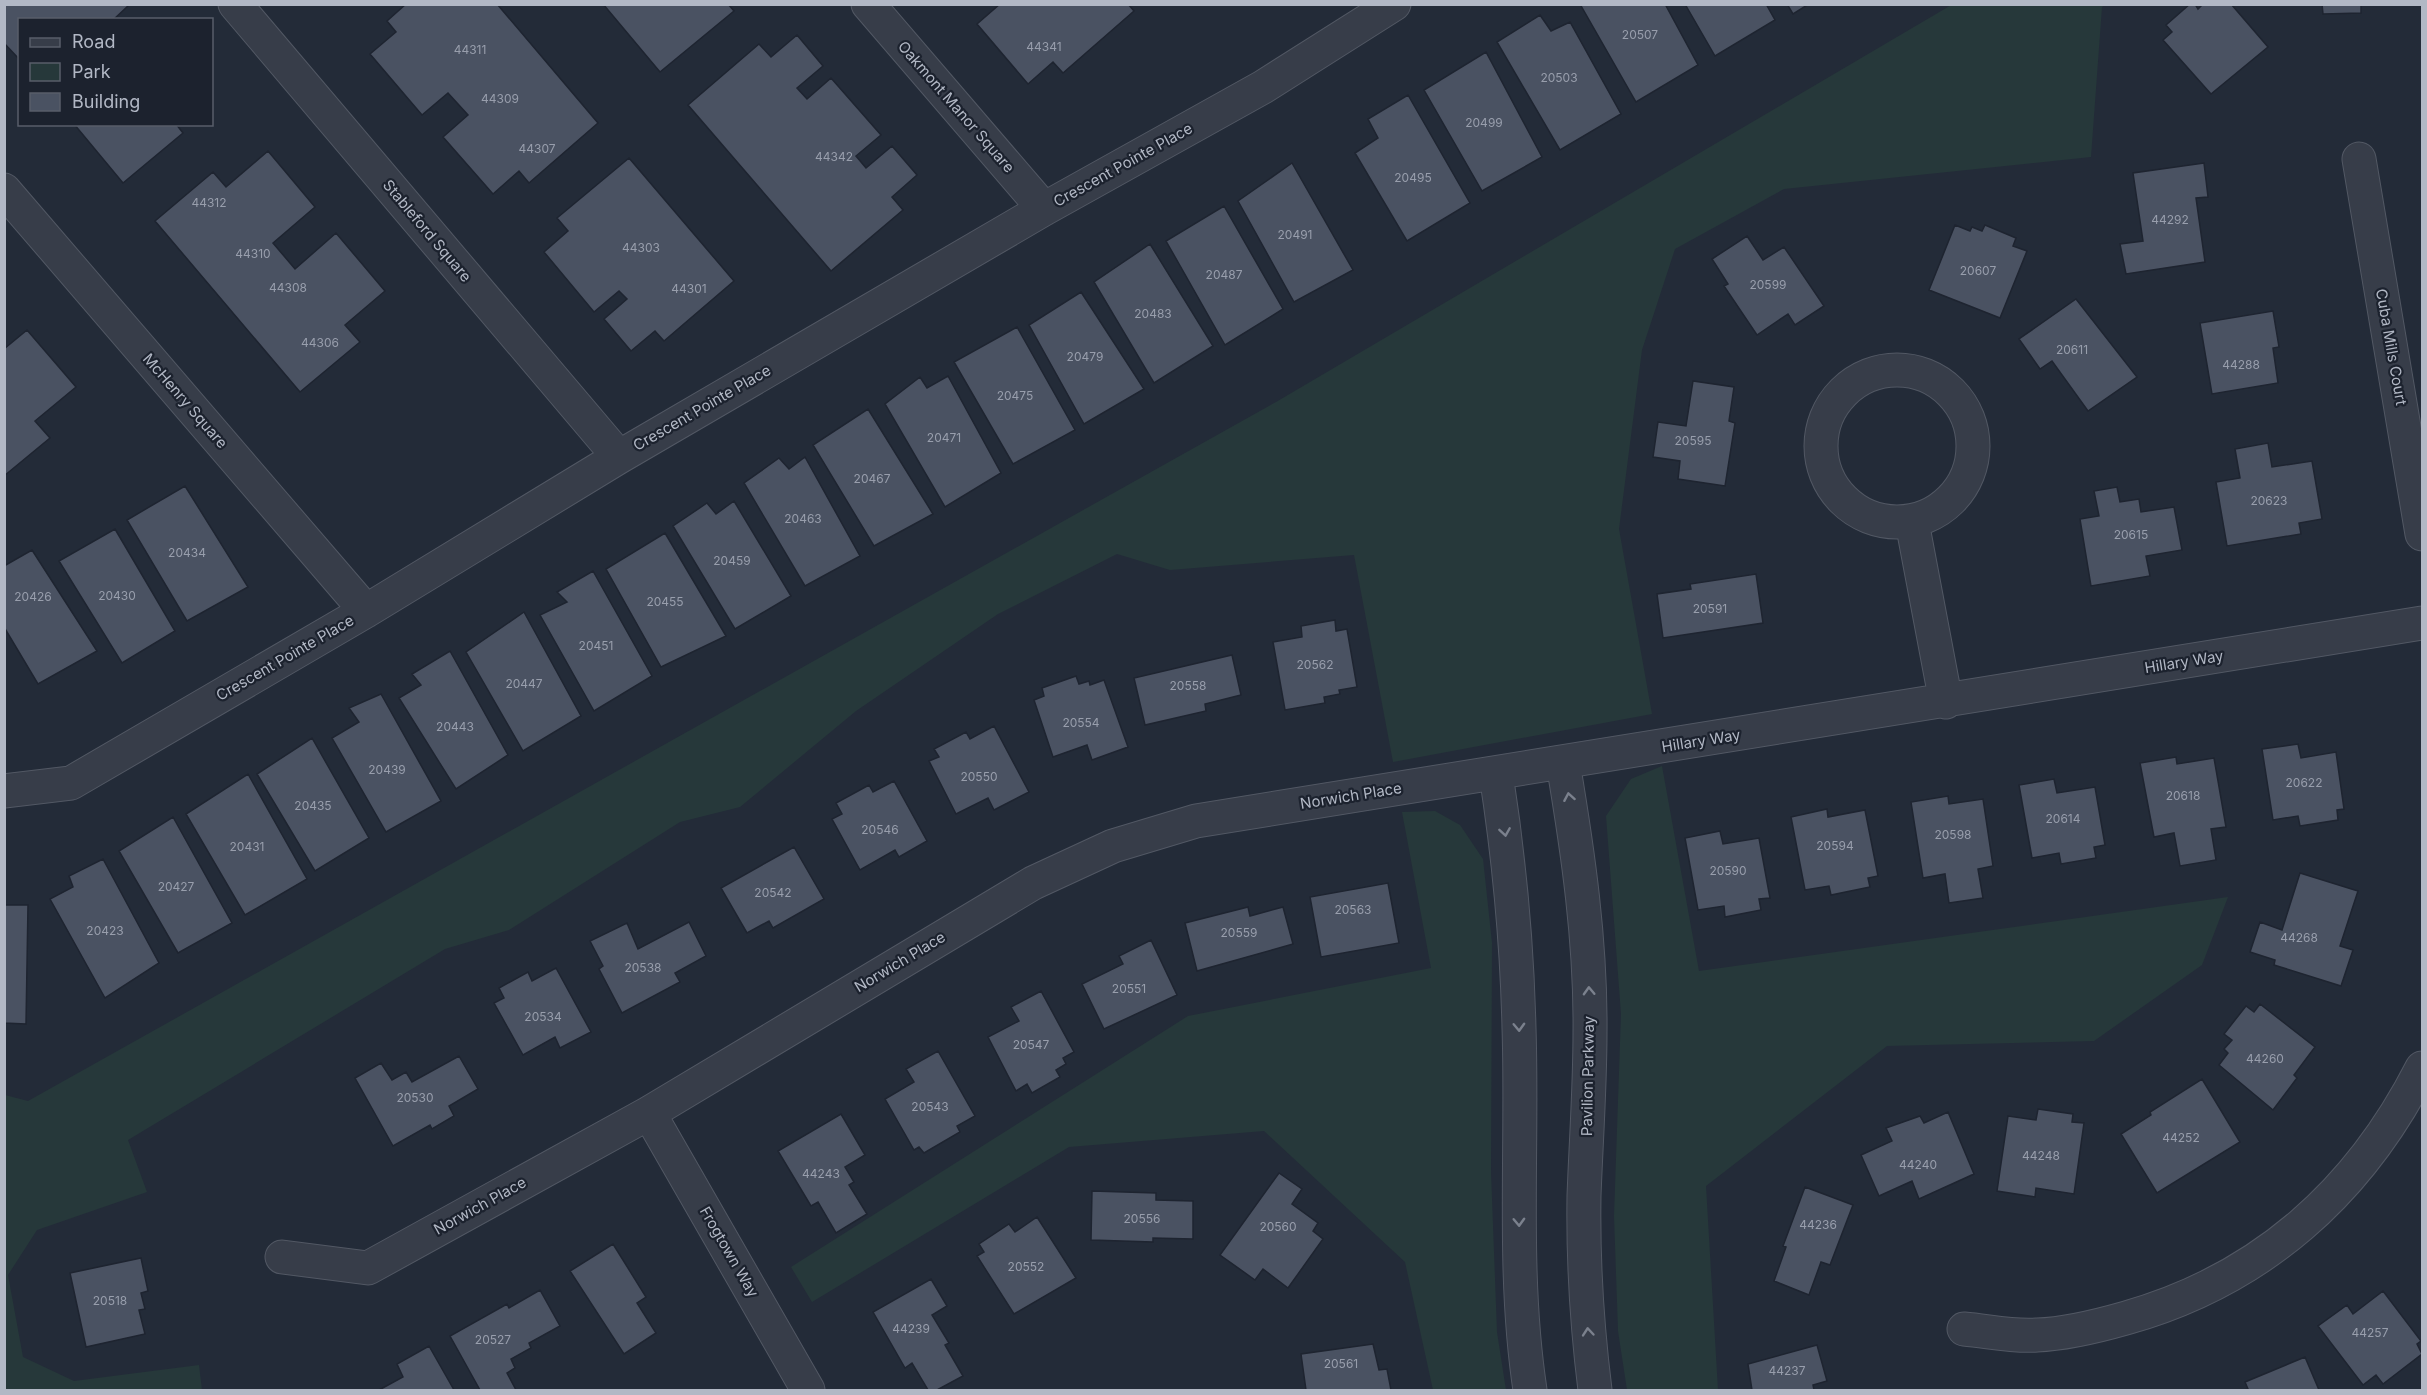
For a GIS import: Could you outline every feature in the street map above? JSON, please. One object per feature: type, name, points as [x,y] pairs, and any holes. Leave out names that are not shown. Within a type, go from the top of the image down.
[{"type":"street","name":"Stableford Square","points":[[235,4],[618,457]]},
{"type":"street","name":"Oakmont Manor Square","points":[[868,4],[1044,209]]},
{"type":"street","name":"Crescent Pointe Place","points":[[4,790],[71,783],[366,611],[618,457],[1044,209],[1263,87],[1394,4]]},
{"type":"street","name":"Cuba Mills Court","points":[[2359,159],[2422,534]]},
{"type":"street","name":"McHenry Square","points":[[4,190],[366,611]]},
{"type":"street","points":[[1905,370],[1928,376],[1948,389],[1958,402],[1972,430],[1973,455],[1967,478],[1954,498],[1935,514],[1912,522],[1886,522],[1861,514],[1841,497],[1827,475],[1821,449],[1825,423],[1837,400],[1856,382],[1880,372],[1905,370]]},
{"type":"street","points":[[1912,522],[1946,702]]},
{"type":"street","name":"Hillary Way","points":[[1563,763],[1946,702],[2422,622]]},
{"type":"street","name":"Norwich Place","points":[[282,1257],[368,1268],[649,1113],[1033,883],[1113,846],[1196,821],[1563,763]]},
{"type":"street","name":"Pavilion Parkway","points":[[1563,763],[1575,836],[1586,933],[1590,1032],[1584,1199],[1587,1331],[1595,1390]]},
{"type":"street","points":[[1496,774],[1508,853],[1519,1027],[1519,1219],[1525,1355],[1530,1390]]},
{"type":"street","points":[[1964,1329],[2036,1335],[2099,1326],[2160,1308],[2220,1282],[2274,1248],[2323,1207],[2366,1160],[2403,1107],[2422,1068]]},
{"type":"street","name":"Frogtown Way","points":[[649,1113],[808,1390]]},
{"type":"green space","points":[[1953,4],[2105,5],[2102,7],[2091,157],[1784,189],[1675,249],[1642,350],[1619,529],[1652,714],[1393,762],[1354,555],[1170,570],[1117,554],[998,614],[856,711],[740,807],[680,822],[509,930],[445,949],[128,1140],[147,1192],[37,1230],[8,1275],[23,1357],[74,1381],[199,1365],[202,1390],[5,1390],[5,1095],[28,1101],[1276,402]]},
{"type":"green space","points":[[1662,766],[1699,971],[2228,897],[2202,965],[2094,1041],[1887,1046],[1706,1186],[1718,1390],[1627,1390],[1618,1331],[1614,1216],[1621,1014],[1606,816],[1631,779]]},
{"type":"green space","points":[[1435,811],[1460,825],[1483,859],[1492,943],[1491,1172],[1497,1332],[1506,1390],[1433,1390],[1405,1262],[1264,1131],[1069,1147],[812,1302],[791,1267],[1188,1016],[1431,968],[1402,812]]},
{"type":"building","points":[[4,4],[130,4],[115,18],[18,18],[18,58],[4,43]]},
{"type":"building","points":[[406,4],[497,4],[598,123],[529,183],[519,171],[493,194],[443,137],[468,115],[448,93],[422,115],[370,54],[396,32],[387,21]]},
{"type":"building","points":[[603,4],[728,4],[734,11],[660,72]]},
{"type":"building","points":[[1000,4],[1128,4],[1134,11],[1063,73],[1053,62],[1028,84],[977,24]]},
{"type":"building","points":[[1580,4],[1665,4],[1698,65],[1636,102]]},
{"type":"building","points":[[1685,4],[1766,4],[1775,20],[1715,56]]},
{"type":"building","points":[[1787,4],[1809,4],[1793,14]]},
{"type":"building","points":[[2190,4],[2195,4],[2198,9],[2203,4],[2231,4],[2268,47],[2211,94],[2163,40],[2172,32],[2166,25]]},
{"type":"building","points":[[2322,4],[2361,4],[2361,13],[2323,14]]},
{"type":"building","points":[[1540,15],[1551,31],[1570,22],[1621,114],[1560,150],[1497,42]]},
{"type":"building","points":[[797,35],[823,66],[797,88],[807,99],[831,78],[881,135],[856,156],[866,168],[892,146],[917,175],[892,197],[903,210],[831,271],[688,105],[759,44],[771,57]]},
{"type":"building","points":[[1486,52],[1542,157],[1482,191],[1424,90]]},
{"type":"building","points":[[1408,95],[1470,203],[1407,241],[1355,153],[1378,138],[1368,119]]},
{"type":"building","points":[[76,126],[178,126],[183,133],[123,183]]},
{"type":"building","points":[[268,151],[315,207],[273,243],[295,269],[336,233],[385,291],[345,325],[360,342],[300,392],[155,221],[213,172],[226,187]]},
{"type":"building","points":[[629,158],[734,281],[664,341],[655,331],[631,351],[604,319],[627,299],[619,291],[594,312],[544,252],[568,231],[557,218]]},
{"type":"building","points":[[1292,163],[1353,270],[1294,302],[1238,201]]},
{"type":"building","points":[[2204,163],[2208,197],[2196,198],[2205,262],[2126,274],[2120,244],[2143,241],[2133,173]]},
{"type":"building","points":[[1224,206],[1283,309],[1225,345],[1166,241]]},
{"type":"building","points":[[1955,225],[1970,231],[1972,227],[1982,231],[1985,225],[2016,238],[2013,246],[2027,251],[2000,318],[1929,290]]},
{"type":"building","points":[[1747,236],[1763,260],[1784,247],[1824,306],[1795,325],[1788,314],[1757,335],[1724,286],[1728,284],[1712,259]]},
{"type":"building","points":[[1150,244],[1213,346],[1154,383],[1094,282]]},
{"type":"building","points":[[1081,292],[1144,389],[1084,424],[1029,325]]},
{"type":"building","points":[[2076,299],[2137,377],[2088,411],[2052,361],[2040,369],[2019,339]]},
{"type":"building","points":[[2273,311],[2279,347],[2273,348],[2278,383],[2212,394],[2200,323]]},
{"type":"building","points":[[1017,327],[1075,430],[1013,464],[954,362]]},
{"type":"building","points":[[27,330],[76,387],[35,421],[50,438],[4,476],[4,349]]},
{"type":"building","points":[[948,376],[1001,473],[945,507],[885,404],[920,377],[927,388]]},
{"type":"building","points":[[1693,381],[1734,387],[1729,421],[1735,423],[1725,486],[1678,479],[1680,461],[1653,457],[1658,422],[1686,426]]},
{"type":"building","points":[[868,409],[933,514],[874,546],[813,445]]},
{"type":"building","points":[[2268,443],[2272,467],[2312,461],[2322,519],[2299,523],[2301,534],[2227,546],[2216,482],[2240,478],[2235,449]]},
{"type":"building","points":[[805,457],[860,556],[805,586],[744,483],[779,458],[789,469]]},
{"type":"building","points":[[185,486],[248,587],[187,621],[127,520]]},
{"type":"building","points":[[2117,487],[2120,502],[2139,499],[2141,512],[2174,507],[2182,550],[2146,556],[2150,576],[2091,586],[2080,519],[2099,516],[2094,491]]},
{"type":"building","points":[[734,501],[791,596],[735,629],[673,526],[707,503],[716,514]]},
{"type":"building","points":[[115,529],[175,631],[122,663],[59,561]]},
{"type":"building","points":[[665,533],[726,636],[661,667],[606,569]]},
{"type":"building","points":[[32,550],[97,651],[38,684],[4,627],[4,566]]},
{"type":"building","points":[[593,571],[652,676],[594,711],[540,615],[567,602],[557,592]]},
{"type":"building","points":[[1756,574],[1763,623],[1663,638],[1657,594],[1691,589],[1690,584]]},
{"type":"building","points":[[524,612],[581,716],[523,751],[466,652]]},
{"type":"building","points":[[1335,620],[1336,631],[1347,629],[1357,687],[1339,690],[1340,694],[1324,697],[1325,703],[1285,710],[1273,642],[1302,637],[1301,626]]},
{"type":"building","points":[[450,651],[508,755],[456,789],[399,698],[421,685],[412,674]]},
{"type":"building","points":[[1232,655],[1241,695],[1205,704],[1206,711],[1145,725],[1134,678]]},
{"type":"building","points":[[1076,676],[1079,684],[1089,681],[1090,685],[1104,680],[1128,747],[1092,760],[1087,745],[1053,757],[1034,700],[1044,696],[1042,688]]},
{"type":"building","points":[[381,694],[441,801],[386,832],[332,738],[359,722],[349,708]]},
{"type":"building","points":[[994,726],[1029,792],[994,810],[988,798],[956,814],[929,761],[939,757],[934,749],[966,732],[970,739]]},
{"type":"building","points":[[312,738],[369,838],[315,871],[257,774]]},
{"type":"building","points":[[2298,744],[2301,758],[2336,752],[2344,809],[2337,810],[2338,820],[2300,826],[2298,816],[2273,820],[2262,749]]},
{"type":"building","points":[[2176,757],[2177,764],[2214,758],[2226,827],[2211,829],[2216,860],[2180,866],[2174,833],[2154,837],[2140,763]]},
{"type":"building","points":[[248,774],[307,879],[245,915],[186,814]]},
{"type":"building","points":[[2054,779],[2057,793],[2095,787],[2105,845],[2094,847],[2096,858],[2061,864],[2059,853],[2032,858],[2019,785]]},
{"type":"building","points":[[894,781],[927,841],[899,857],[895,850],[860,870],[832,819],[842,814],[836,803],[869,785],[873,792]]},
{"type":"building","points":[[1948,796],[1949,804],[1983,799],[1993,866],[1978,869],[1983,898],[1949,903],[1945,874],[1923,878],[1911,802]]},
{"type":"building","points":[[1827,809],[1828,817],[1865,810],[1878,876],[1868,878],[1870,887],[1831,895],[1829,886],[1805,890],[1791,817]]},
{"type":"building","points":[[173,817],[232,923],[178,953],[119,851]]},
{"type":"building","points":[[1720,831],[1723,844],[1759,838],[1770,898],[1759,899],[1761,910],[1725,917],[1724,906],[1698,910],[1685,838]]},
{"type":"building","points":[[794,847],[824,899],[773,928],[769,921],[747,933],[721,888]]},
{"type":"building","points":[[103,859],[159,963],[105,998],[50,899],[73,887],[69,876]]},
{"type":"building","points":[[2300,873],[2358,891],[2340,946],[2353,950],[2341,986],[2274,965],[2275,960],[2250,952],[2260,922],[2282,930]]},
{"type":"building","points":[[1388,883],[1399,943],[1321,957],[1310,897]]},
{"type":"building","points":[[4,905],[28,905],[26,1024],[4,1023]]},
{"type":"building","points":[[1248,907],[1250,916],[1283,907],[1293,944],[1197,971],[1185,923]]},
{"type":"building","points":[[689,922],[706,956],[675,973],[680,982],[622,1013],[599,969],[603,966],[590,941],[627,923],[638,949]]},
{"type":"building","points":[[1151,940],[1177,995],[1104,1029],[1082,984],[1123,964],[1119,956]]},
{"type":"building","points":[[556,968],[591,1032],[560,1048],[555,1037],[523,1055],[494,1003],[504,998],[499,988],[528,972],[532,981]]},
{"type":"building","points":[[1041,991],[1074,1052],[1063,1058],[1066,1064],[1056,1070],[1060,1077],[1032,1093],[1027,1084],[1016,1091],[988,1037],[1019,1021],[1011,1007]]},
{"type":"building","points":[[2260,1004],[2315,1047],[2294,1075],[2297,1078],[2273,1110],[2219,1065],[2228,1053],[2224,1049],[2232,1040],[2224,1034],[2246,1006],[2254,1012]]},
{"type":"building","points":[[938,1051],[975,1116],[957,1126],[960,1132],[924,1153],[919,1147],[914,1150],[885,1099],[914,1082],[906,1069]]},
{"type":"building","points":[[459,1056],[478,1089],[449,1106],[454,1116],[432,1129],[430,1125],[393,1146],[355,1078],[381,1063],[392,1080],[406,1072],[412,1082]]},
{"type":"building","points":[[2202,1079],[2240,1142],[2157,1193],[2121,1134],[2151,1115],[2150,1112]]},
{"type":"building","points":[[2038,1109],[2073,1114],[2072,1122],[2084,1123],[2074,1194],[2036,1188],[2035,1197],[1997,1191],[2008,1116],[2036,1120]]},
{"type":"building","points":[[1948,1112],[1974,1174],[1919,1199],[1912,1181],[1879,1196],[1861,1155],[1892,1141],[1886,1128],[1920,1116],[1924,1123]]},
{"type":"building","points":[[841,1114],[865,1155],[845,1167],[854,1182],[849,1185],[867,1214],[836,1233],[818,1202],[811,1206],[778,1151]]},
{"type":"building","points":[[1279,1173],[1302,1189],[1292,1204],[1318,1223],[1313,1231],[1323,1239],[1288,1288],[1263,1269],[1255,1280],[1220,1255]]},
{"type":"building","points":[[1805,1187],[1853,1205],[1830,1265],[1821,1262],[1809,1295],[1774,1281],[1786,1247],[1783,1246]]},
{"type":"building","points":[[1092,1191],[1156,1193],[1156,1200],[1193,1201],[1193,1239],[1153,1238],[1153,1242],[1091,1240]]},
{"type":"building","points":[[1037,1217],[1076,1278],[1014,1314],[977,1256],[984,1252],[979,1244],[1009,1224],[1015,1232]]},
{"type":"building","points":[[613,1244],[646,1297],[637,1303],[656,1333],[624,1354],[570,1271]]},
{"type":"building","points":[[141,1258],[148,1291],[141,1293],[145,1309],[139,1310],[145,1334],[86,1347],[70,1273]]},
{"type":"building","points":[[931,1279],[947,1306],[932,1315],[949,1343],[945,1345],[963,1376],[937,1390],[928,1390],[912,1363],[905,1368],[873,1312]]},
{"type":"building","points":[[540,1290],[560,1326],[529,1343],[531,1348],[511,1359],[515,1368],[507,1373],[516,1390],[480,1390],[450,1336],[507,1304],[509,1308]]},
{"type":"building","points":[[2383,1291],[2421,1341],[2417,1344],[2422,1354],[2383,1384],[2376,1375],[2363,1385],[2318,1326],[2347,1305],[2353,1314]]},
{"type":"building","points":[[1373,1344],[1379,1370],[1387,1369],[1391,1390],[1306,1390],[1301,1354]]},
{"type":"building","points":[[1817,1345],[1827,1381],[1813,1385],[1814,1390],[1752,1390],[1748,1364]]},
{"type":"building","points":[[429,1346],[454,1390],[379,1390],[403,1377],[397,1364]]},
{"type":"building","points":[[2305,1357],[2319,1390],[2244,1390],[2248,1389],[2245,1382]]}]
